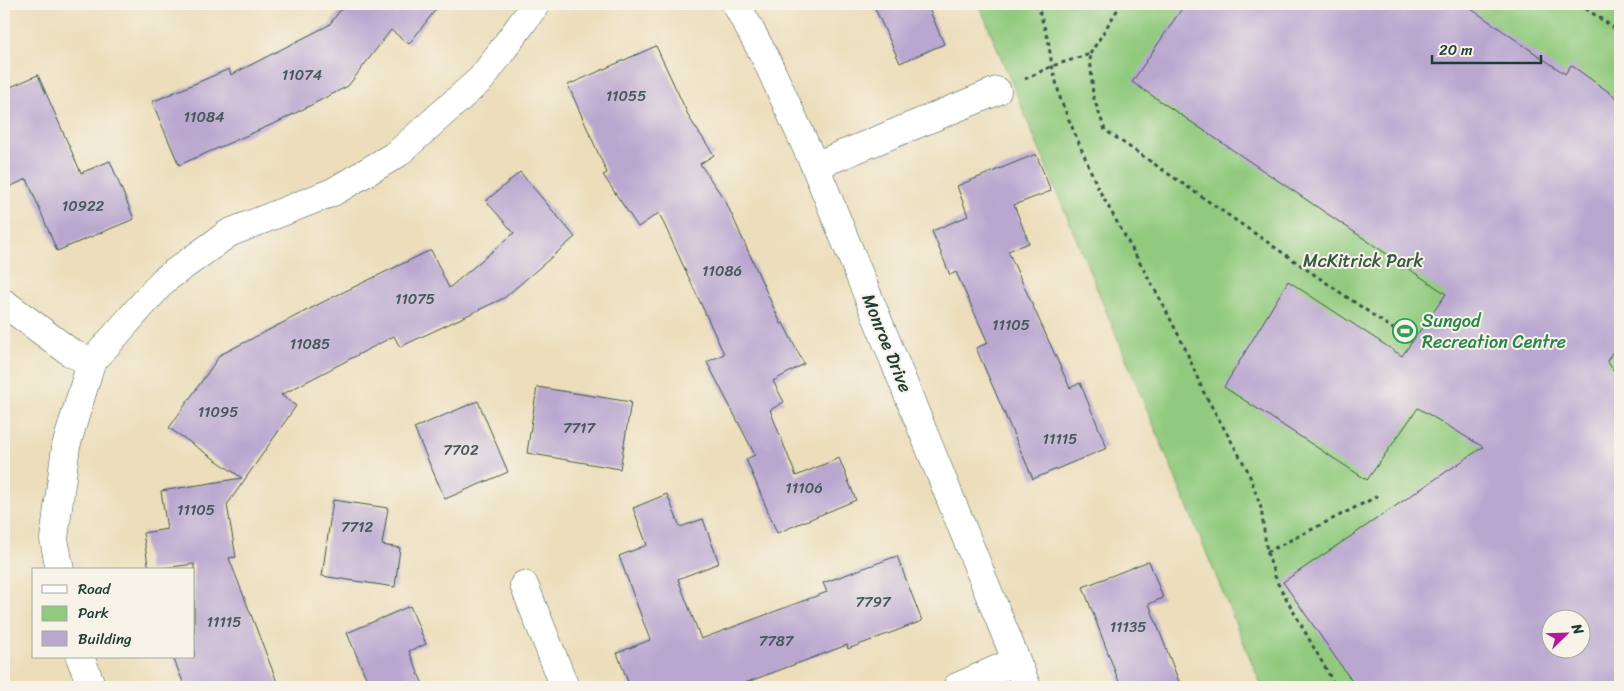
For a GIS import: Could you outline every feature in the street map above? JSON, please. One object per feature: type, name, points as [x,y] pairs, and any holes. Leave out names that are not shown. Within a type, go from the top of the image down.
[{"type":"street","points":[[60,568],[54,539],[66,446],[91,363],[164,280],[229,232],[333,192],[397,154],[482,78],[536,4]]},
{"type":"street","name":"Monroe Drive","points":[[736,4],[765,56],[815,166],[1027,687]]},
{"type":"street","points":[[815,166],[997,91]]},
{"type":"street","points":[[4,303],[70,352],[91,363]]},
{"type":"street","points":[[524,584],[565,687]]},
{"type":"street","points":[[80,658],[92,687]]},
{"type":"street","points":[[957,687],[1016,660]]},
{"type":"path","points":[[1035,4],[1040,13],[1048,39],[1052,66],[1061,101],[1098,188],[1177,332],[1203,392],[1248,471],[1261,508],[1267,552],[1277,582],[1336,687]]},
{"type":"path","points":[[1121,4],[1090,54],[1093,96],[1105,130],[1412,342]]},
{"type":"path","points":[[1579,4],[1620,32]]},
{"type":"path","points":[[997,91],[1052,66],[1090,54]]},
{"type":"path","points":[[1267,552],[1378,496]]},
{"type":"green space","name":"Sungod Recreation Centre","points":[[979,4],[1620,4],[1620,687],[1262,687]]},
{"type":"building","points":[[345,4],[440,4],[409,44],[391,30],[348,86],[280,121],[179,165],[152,102],[229,69],[231,75],[329,25]]},
{"type":"building","points":[[873,4],[927,4],[944,44],[900,63]]},
{"type":"building","name":"Sungod Recreation Centre","points":[[1185,4],[1464,4],[1565,74],[1571,65],[1620,100],[1620,340],[1607,361],[1620,379],[1620,687],[1356,687],[1283,582],[1483,447],[1418,408],[1367,480],[1224,387],[1288,281],[1402,356],[1446,294],[1132,82]]},
{"type":"building","points":[[656,46],[690,119],[714,155],[700,164],[726,202],[781,324],[783,323],[804,364],[773,381],[784,402],[770,410],[796,476],[839,458],[856,500],[777,533],[746,459],[755,455],[707,362],[724,354],[659,213],[638,227],[603,175],[607,173],[568,85]]},
{"type":"building","points":[[38,75],[81,173],[110,161],[134,219],[57,251],[27,179],[4,189],[4,90]]},
{"type":"building","points":[[1036,154],[1051,191],[1014,205],[1029,243],[1008,251],[1070,388],[1080,383],[1107,448],[1033,479],[976,348],[988,343],[956,272],[950,275],[932,231],[968,216],[957,186]]},
{"type":"building","points":[[520,172],[575,237],[504,298],[400,347],[394,336],[281,395],[296,406],[227,505],[236,557],[229,558],[279,687],[185,687],[173,658],[195,658],[194,564],[149,568],[143,533],[167,529],[161,491],[242,478],[169,428],[220,355],[329,299],[431,250],[449,288],[514,233],[486,201]]},
{"type":"building","points":[[537,387],[631,402],[620,469],[527,453]]},
{"type":"building","points":[[478,401],[508,472],[445,499],[414,428]]},
{"type":"building","points":[[667,494],[680,527],[703,519],[719,563],[678,579],[701,639],[827,592],[823,583],[897,556],[922,621],[848,649],[847,645],[734,687],[630,687],[617,653],[650,640],[619,556],[647,545],[633,508]]},
{"type":"building","points":[[333,500],[388,508],[382,545],[400,548],[395,587],[322,576]]},
{"type":"building","points":[[1149,561],[1163,598],[1149,604],[1181,687],[1121,687],[1083,587]]},
{"type":"building","points":[[410,606],[426,644],[409,651],[424,687],[370,687],[347,633]]},
{"type":"place","name":"Sungod Recreation Centre","points":[[1405,331]]},
{"type":"park label","name":"McKitrick Park","points":[[1363,261]]}]
